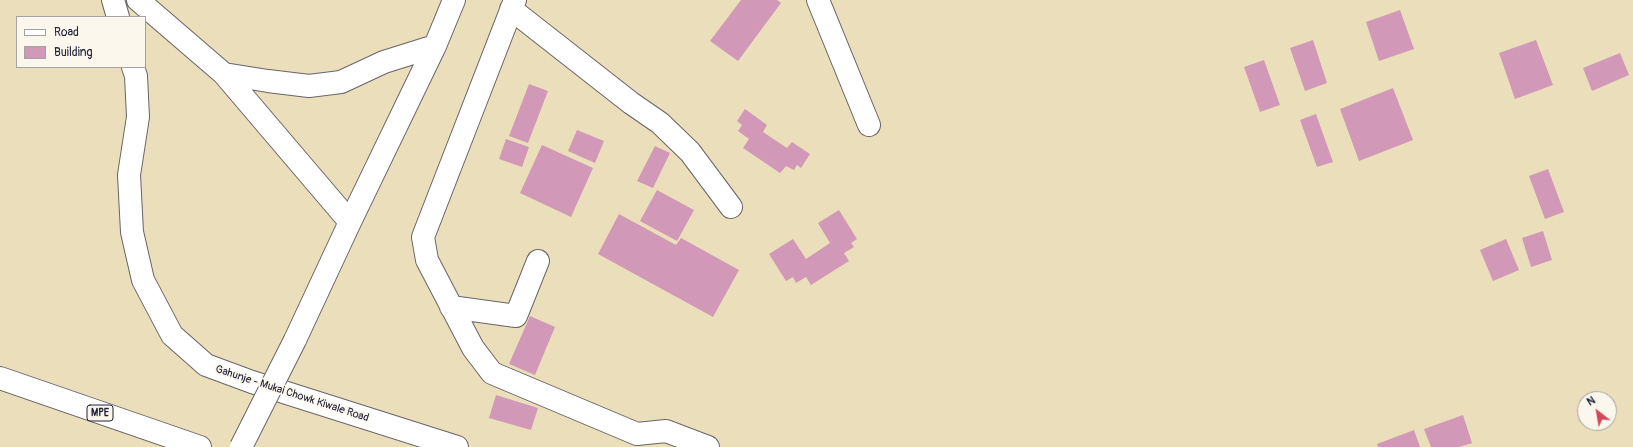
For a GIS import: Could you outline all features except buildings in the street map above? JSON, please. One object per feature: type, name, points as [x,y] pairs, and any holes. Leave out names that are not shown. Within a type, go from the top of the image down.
[{"type":"main road","points":[[113,0],[118,16]]},
{"type":"main road","points":[[138,0],[224,74],[350,222]]},
{"type":"main road","points":[[241,447],[295,340],[435,46],[454,0]]},
{"type":"main road","points":[[818,0],[869,125]]},
{"type":"main road","points":[[708,447],[666,431],[637,434],[492,373],[473,348],[427,260],[423,237],[513,5],[631,103],[660,123],[690,152],[731,207]]},
{"type":"main road","points":[[224,74],[309,86],[341,82],[384,62],[435,46]]},
{"type":"main road","name":"Gahunje - Mukai Chowk Kiwale Road","points":[[133,68],[136,76],[138,117],[129,175],[132,232],[143,280],[172,335],[206,365],[252,382],[457,447]]},
{"type":"main road","points":[[451,307],[516,316],[538,261]]},
{"type":"main road","name":"MPE","points":[[0,378],[200,447]]}]
